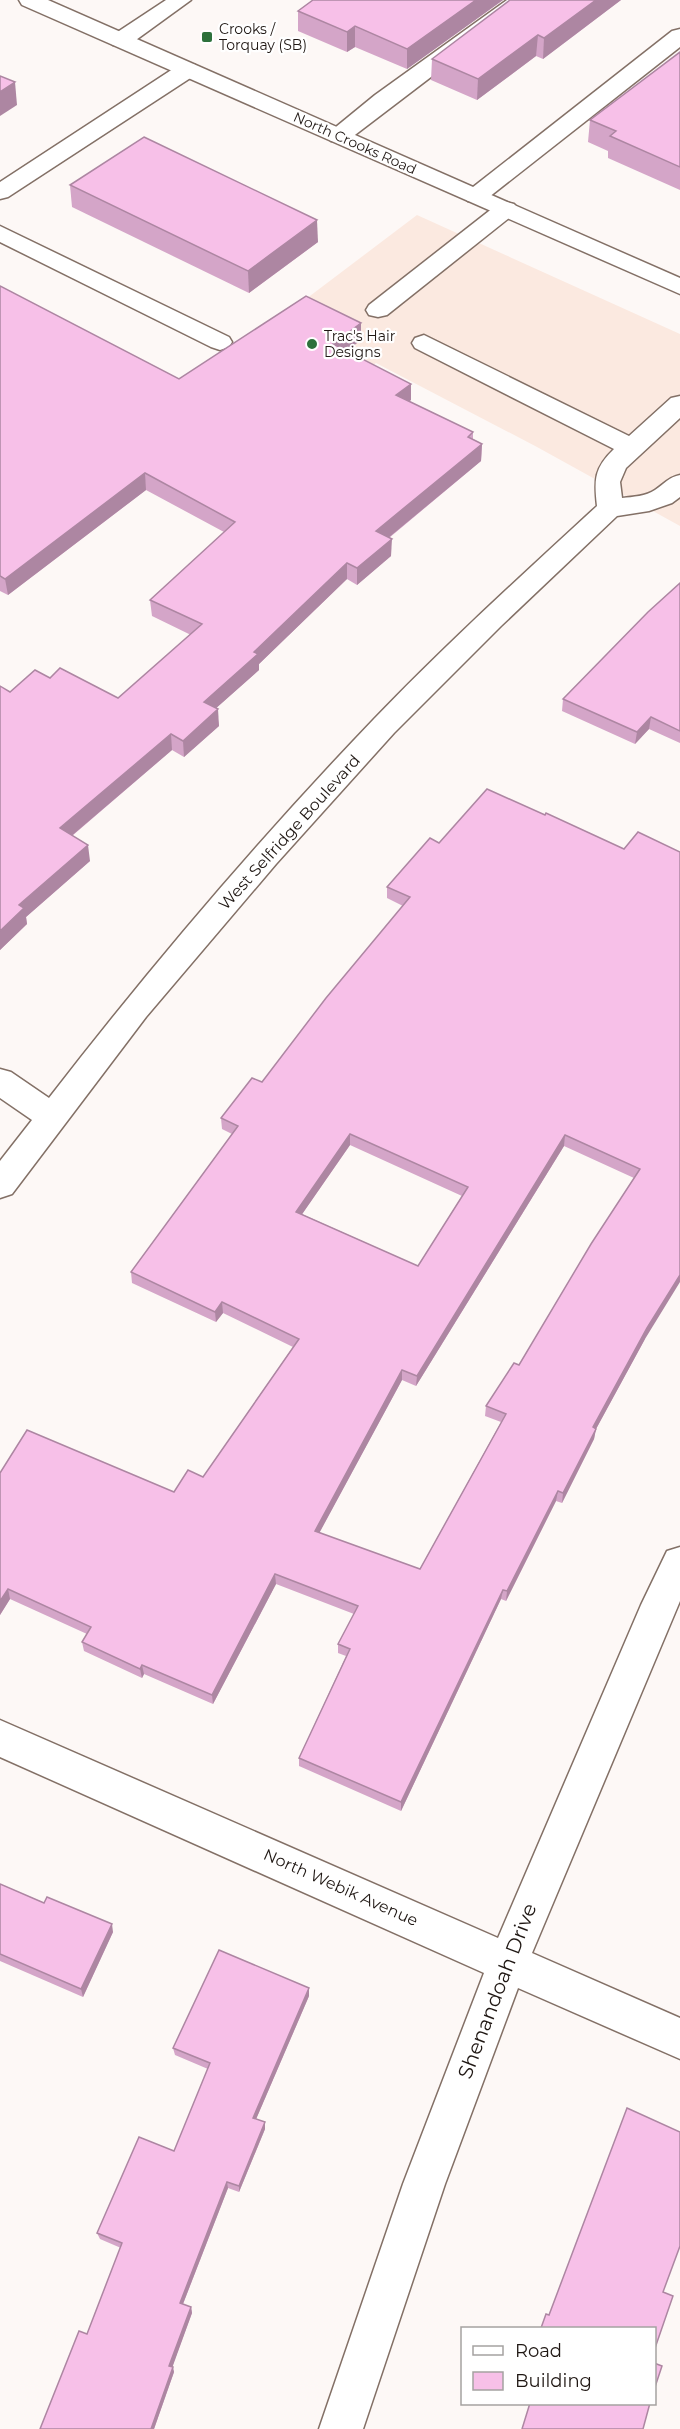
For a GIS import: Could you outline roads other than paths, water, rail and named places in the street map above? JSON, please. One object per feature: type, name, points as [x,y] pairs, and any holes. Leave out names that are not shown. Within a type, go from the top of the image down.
[{"type":"street","points":[[121,40],[180,0]]},
{"type":"street","points":[[339,136],[383,100],[521,0]]},
{"type":"street","name":"North Crooks Road","points":[[46,3],[187,70],[680,287]]},
{"type":"street","points":[[476,196],[680,36]]},
{"type":"street","points":[[0,192],[187,70]]},
{"type":"street","points":[[378,310],[506,209]]},
{"type":"street","points":[[0,232],[220,342]]},
{"type":"street","points":[[424,343],[632,448]]},
{"type":"street","points":[[680,404],[614,464],[607,482],[610,508],[640,505],[663,497],[680,483]]},
{"type":"street","name":"West Selfridge Boulevard","points":[[0,1185],[142,1000],[266,856],[384,726],[491,619],[610,508]]},
{"type":"street","points":[[0,1082],[51,1116]]},
{"type":"street","name":"Shenandoah Drive","points":[[341,2429],[410,2225],[507,1962],[601,1740],[680,1563]]},
{"type":"street","name":"North Webik Avenue","points":[[0,1738],[680,2039]]},
{"type":"place","name":"Crooks / Torquay (SB)","points":[[207,37]]},
{"type":"place","name":"Trac's Hair Designs","points":[[312,344]]}]
